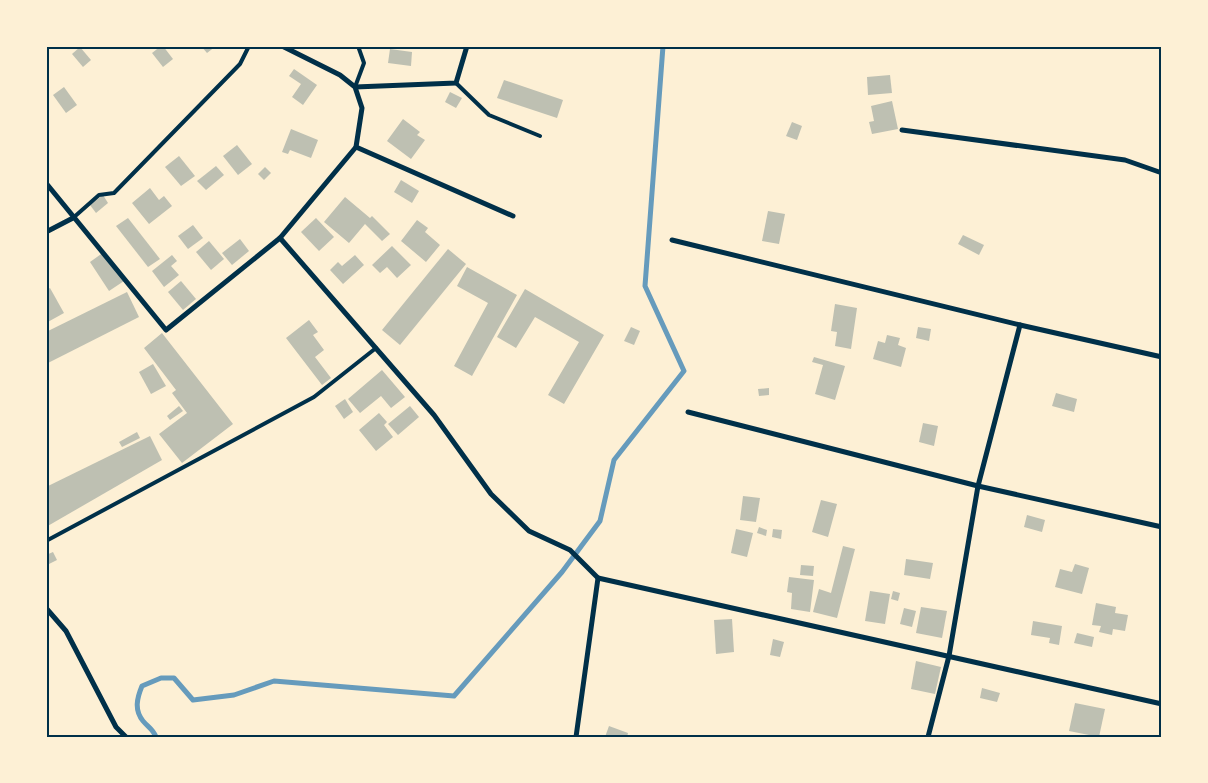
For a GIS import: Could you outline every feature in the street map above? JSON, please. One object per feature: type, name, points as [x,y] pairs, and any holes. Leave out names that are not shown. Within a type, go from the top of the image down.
[{"type":"street","points":[[46,183],[166,330],[280,238],[356,147],[362,108],[355,86],[340,75],[282,46]]},
{"type":"street","points":[[355,86],[456,82],[466,46]]},
{"type":"street","points":[[902,130],[1125,160],[1162,173]]},
{"type":"street","points":[[356,147],[513,216]]},
{"type":"street","points":[[46,232],[73,218]]},
{"type":"street","points":[[280,238],[434,415],[491,494],[529,531],[570,550],[598,578],[1162,704]]},
{"type":"street","points":[[672,240],[1020,325],[1162,357]]},
{"type":"street","points":[[928,737],[949,656],[978,486],[1020,325]]},
{"type":"street","points":[[688,412],[978,486],[1162,527]]},
{"type":"street","points":[[576,737],[598,578]]},
{"type":"street","points":[[46,608],[66,631],[116,727],[126,737]]},
{"type":"lane","points":[[73,218],[99,195],[114,193],[240,64],[249,46]]},
{"type":"lane","points":[[355,86],[364,63],[358,46]]},
{"type":"lane","points":[[456,82],[489,115],[540,136]]},
{"type":"lane","points":[[46,541],[314,397],[376,348]]},
{"type":"building","points":[[161,46],[173,59],[163,67],[152,53]]},
{"type":"building","points":[[201,46],[216,46],[207,53]]},
{"type":"building","points":[[80,47],[91,60],[83,67],[72,54]]},
{"type":"building","points":[[390,49],[412,52],[411,66],[388,63]]},
{"type":"building","points":[[294,69],[317,85],[303,105],[292,97],[301,84],[289,76]]},
{"type":"building","points":[[890,75],[892,93],[868,95],[867,77]]},
{"type":"building","points":[[504,80],[563,100],[557,118],[497,98]]},
{"type":"building","points":[[64,87],[77,105],[66,113],[53,95]]},
{"type":"building","points":[[450,92],[462,98],[456,108],[445,102]]},
{"type":"building","points":[[892,101],[898,129],[872,134],[869,122],[874,121],[871,106]]},
{"type":"building","points":[[403,119],[420,132],[417,135],[425,140],[411,159],[387,141]]},
{"type":"building","points":[[792,122],[802,126],[797,140],[786,136]]},
{"type":"building","points":[[291,129],[318,140],[311,158],[290,150],[288,154],[282,152]]},
{"type":"building","points":[[237,145],[252,164],[238,175],[223,156]]},
{"type":"building","points":[[179,156],[195,176],[181,186],[165,167]]},
{"type":"building","points":[[216,166],[224,175],[206,190],[197,181]]},
{"type":"building","points":[[265,167],[271,173],[264,180],[258,174]]},
{"type":"building","points":[[401,180],[419,191],[412,203],[394,192]]},
{"type":"building","points":[[150,188],[159,200],[164,196],[172,206],[149,224],[132,203]]},
{"type":"building","points":[[103,195],[108,203],[96,213],[90,205]]},
{"type":"building","points":[[345,197],[370,218],[372,216],[390,234],[382,241],[365,224],[349,243],[324,222]]},
{"type":"building","points":[[768,211],[785,214],[779,244],[762,241]]},
{"type":"building","points":[[128,218],[160,259],[148,267],[116,226]]},
{"type":"building","points":[[316,218],[334,237],[319,251],[301,232]]},
{"type":"building","points":[[417,220],[428,228],[425,232],[440,245],[426,262],[401,241]]},
{"type":"building","points":[[193,225],[203,238],[188,249],[178,236]]},
{"type":"building","points":[[963,235],[984,245],[979,255],[958,244]]},
{"type":"building","points":[[240,239],[249,251],[232,265],[222,253]]},
{"type":"building","points":[[209,241],[224,259],[211,270],[196,252]]},
{"type":"building","points":[[392,246],[411,265],[397,278],[387,267],[380,273],[372,265]]},
{"type":"building","points":[[448,249],[466,264],[400,345],[382,330]]},
{"type":"building","points":[[104,252],[124,281],[109,291],[90,262]]},
{"type":"building","points":[[172,255],[177,261],[171,266],[179,275],[164,287],[152,271]]},
{"type":"building","points":[[355,255],[364,265],[343,284],[330,270],[338,262],[342,266]]},
{"type":"building","points":[[467,267],[517,295],[472,376],[454,366],[488,303],[457,286]]},
{"type":"building","points":[[181,281],[196,299],[183,310],[168,292]]},
{"type":"building","points":[[50,288],[64,313],[46,323],[46,290]]},
{"type":"building","points":[[525,289],[604,335],[564,404],[548,395],[579,342],[535,317],[516,348],[497,337]]},
{"type":"building","points":[[127,292],[139,317],[46,364],[46,332]]},
{"type":"building","points":[[835,304],[857,308],[851,349],[835,346],[837,332],[831,331]]},
{"type":"building","points":[[309,320],[318,332],[313,335],[324,350],[315,357],[331,378],[322,385],[286,338]]},
{"type":"building","points":[[631,327],[640,331],[634,345],[624,341]]},
{"type":"building","points":[[918,327],[931,329],[929,341],[916,338]]},
{"type":"building","points":[[162,333],[233,424],[182,463],[159,434],[187,413],[172,393],[176,390],[144,348]]},
{"type":"building","points":[[887,335],[900,338],[898,345],[906,348],[901,367],[873,359],[878,341],[885,343]]},
{"type":"building","points":[[814,357],[845,366],[835,400],[815,394],[823,365],[812,362]]},
{"type":"building","points":[[153,364],[166,386],[151,394],[139,372]]},
{"type":"building","points":[[382,370],[405,397],[391,408],[381,396],[360,413],[348,399]]},
{"type":"building","points":[[769,388],[769,395],[759,396],[758,389]]},
{"type":"building","points":[[1056,393],[1077,399],[1074,412],[1052,406]]},
{"type":"building","points":[[345,399],[353,412],[344,419],[335,406]]},
{"type":"building","points":[[179,406],[183,411],[170,420],[167,416]]},
{"type":"building","points":[[410,406],[419,417],[398,435],[388,424]]},
{"type":"building","points":[[379,413],[387,422],[384,425],[393,437],[376,451],[359,430]]},
{"type":"building","points":[[923,423],[938,426],[934,446],[919,442]]},
{"type":"building","points":[[137,432],[140,438],[122,447],[119,442]]},
{"type":"building","points":[[150,436],[162,460],[46,527],[46,487]]},
{"type":"building","points":[[743,496],[760,498],[756,522],[740,520]]},
{"type":"building","points":[[821,500],[837,504],[828,537],[812,532]]},
{"type":"building","points":[[1027,515],[1045,520],[1042,532],[1024,527]]},
{"type":"building","points":[[759,527],[767,530],[766,536],[757,533]]},
{"type":"building","points":[[736,529],[753,533],[747,557],[731,553]]},
{"type":"building","points":[[773,529],[782,530],[781,539],[772,537]]},
{"type":"building","points":[[843,546],[855,549],[837,618],[813,612],[819,589],[831,593]]},
{"type":"building","points":[[53,552],[57,560],[47,565],[46,555]]},
{"type":"building","points":[[906,559],[933,563],[930,579],[904,575]]},
{"type":"building","points":[[1075,564],[1089,568],[1082,594],[1055,587],[1060,569],[1072,572]]},
{"type":"building","points":[[801,565],[814,566],[813,576],[800,575]]},
{"type":"building","points":[[789,577],[814,580],[810,612],[791,609],[792,593],[787,592]]},
{"type":"building","points":[[870,591],[890,594],[885,624],[865,621]]},
{"type":"building","points":[[893,591],[900,593],[898,601],[891,599]]},
{"type":"building","points":[[1096,603],[1116,607],[1115,613],[1128,615],[1125,631],[1113,629],[1112,635],[1099,632],[1101,626],[1092,625]]},
{"type":"building","points":[[921,607],[947,611],[942,638],[916,633]]},
{"type":"building","points":[[904,608],[916,611],[912,627],[900,624]]},
{"type":"building","points":[[732,619],[734,652],[716,654],[714,620]]},
{"type":"building","points":[[1033,621],[1062,626],[1059,645],[1049,643],[1050,638],[1031,635]]},
{"type":"building","points":[[1077,633],[1094,637],[1092,647],[1074,643]]},
{"type":"building","points":[[773,639],[784,642],[780,657],[770,655]]},
{"type":"building","points":[[916,661],[941,667],[935,694],[911,689]]},
{"type":"building","points":[[982,688],[1000,693],[997,702],[980,698]]},
{"type":"building","points":[[1075,703],[1105,709],[1099,737],[1069,731]]},
{"type":"building","points":[[609,726],[628,733],[627,737],[605,737]]},
{"type":"waterway","points":[[156,737],[140,717],[137,704],[142,686],[161,678],[174,678],[193,700],[234,695],[274,681],[454,696],[562,572],[600,521],[614,460],[684,371],[645,286],[663,46]]}]
